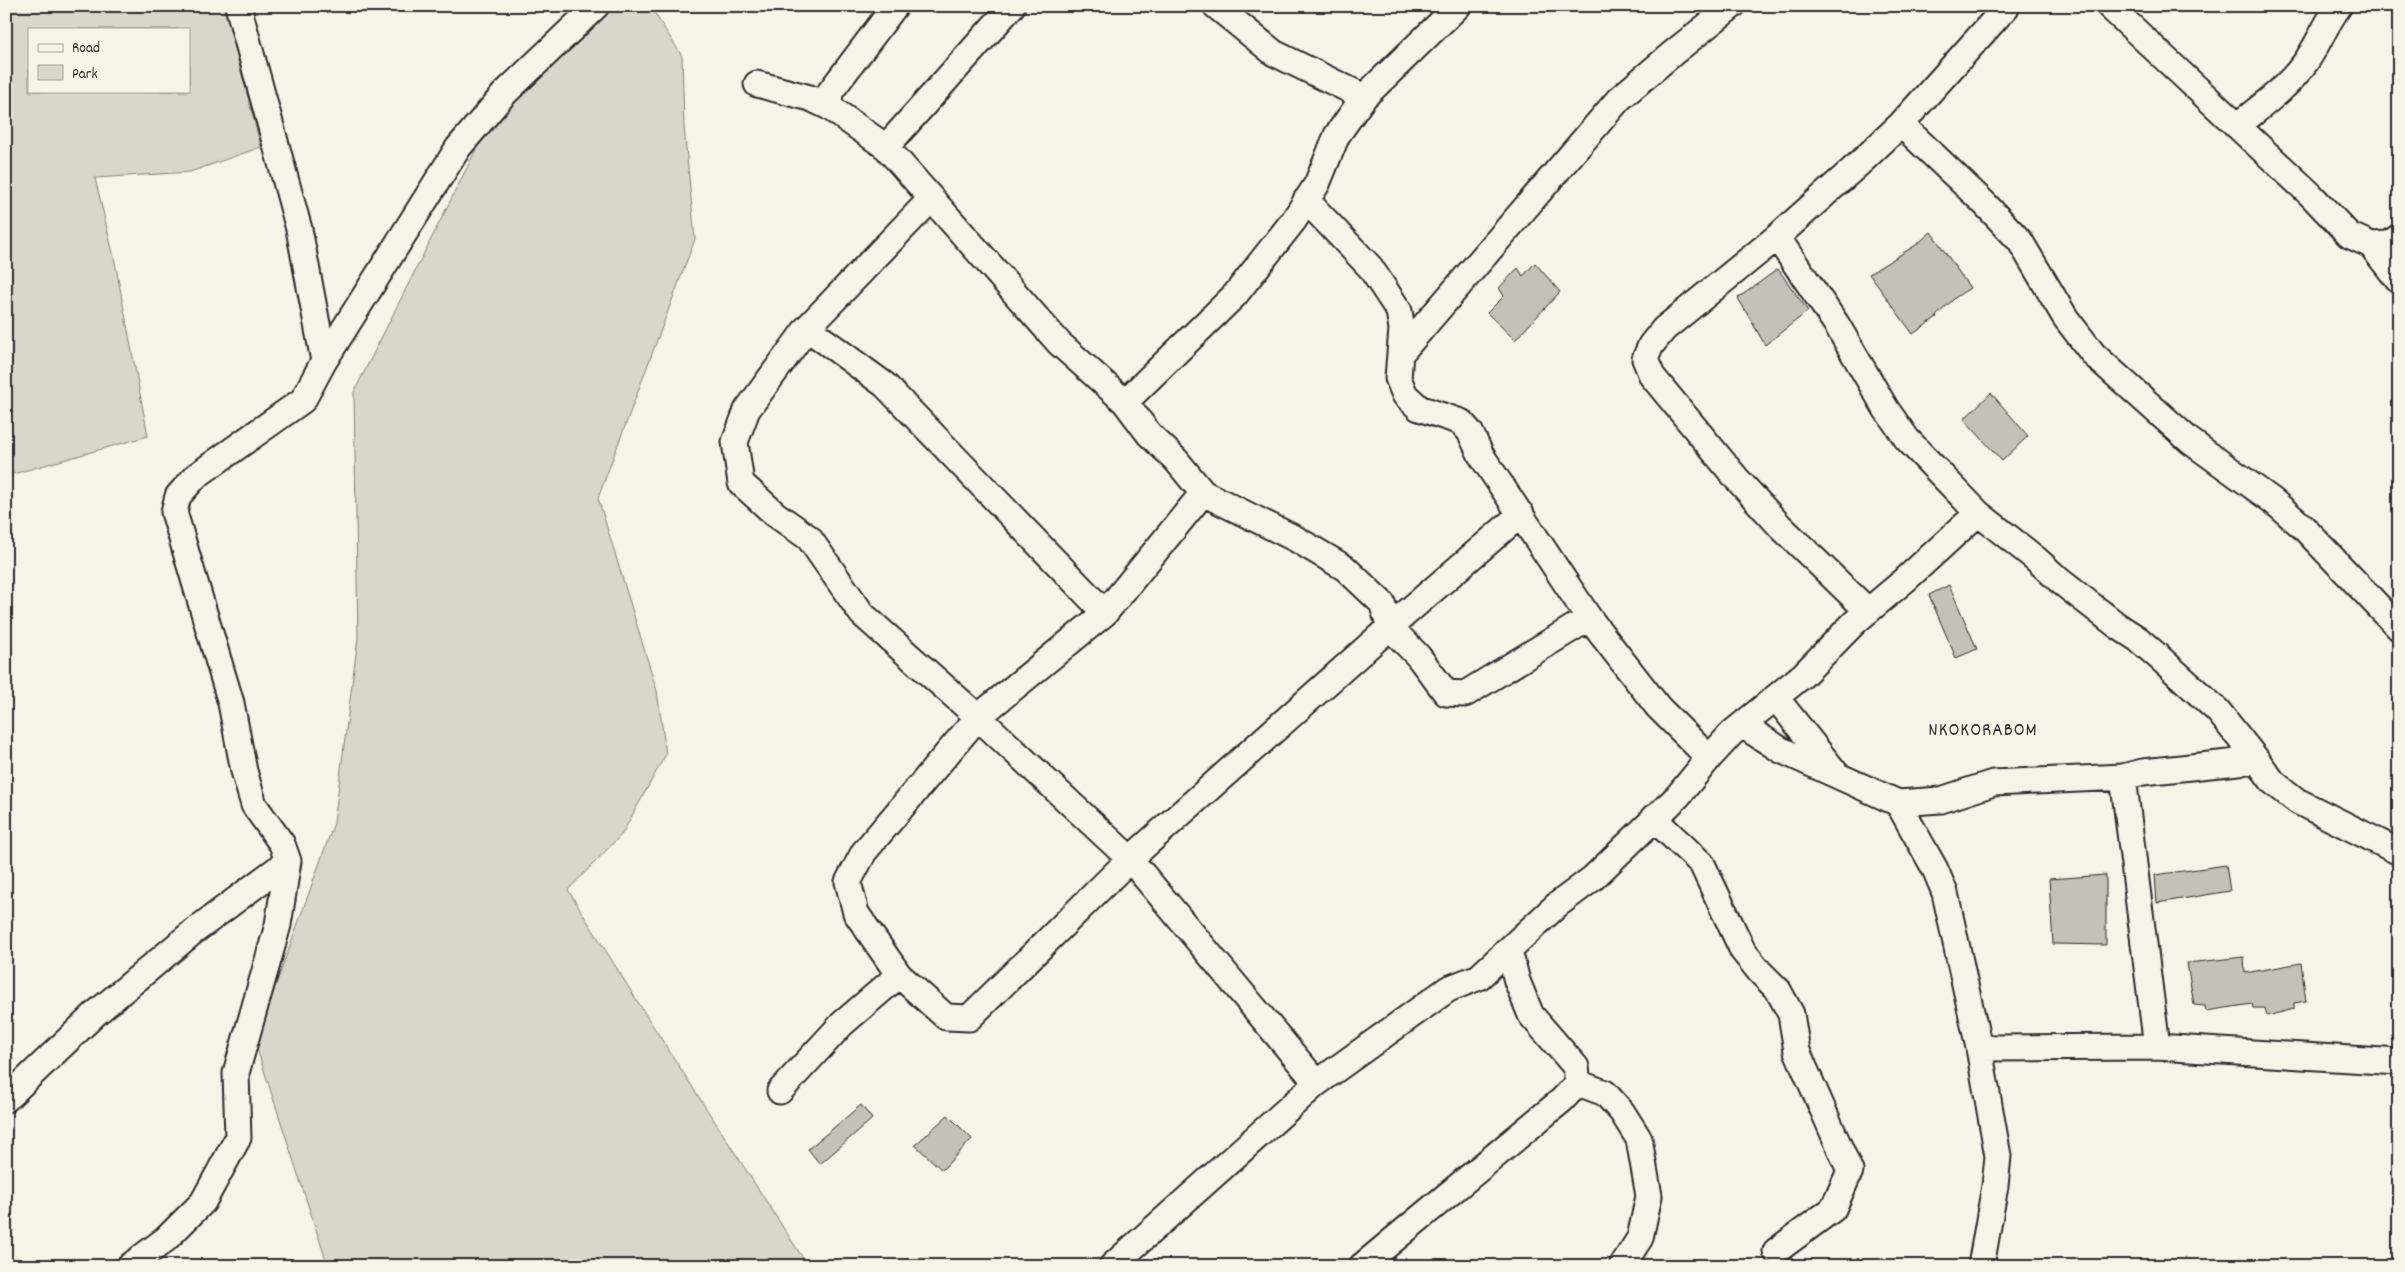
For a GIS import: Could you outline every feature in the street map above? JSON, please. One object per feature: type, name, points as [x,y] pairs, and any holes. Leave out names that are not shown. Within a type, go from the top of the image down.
[{"type":"street","points":[[238,6],[299,229],[324,362]]},
{"type":"street","points":[[130,1266],[166,1239],[203,1202],[238,1138],[236,1073],[278,925],[288,861],[282,844],[254,805],[244,771],[231,703],[174,512],[178,496],[196,476],[303,400],[324,362],[458,148],[504,94],[596,6]]},
{"type":"street","points":[[829,107],[830,92],[895,6]]},
{"type":"street","points":[[886,147],[1012,6]]},
{"type":"street","points":[[1216,6],[1274,53],[1364,97]]},
{"type":"street","points":[[1125,402],[1234,295],[1294,220],[1317,184],[1338,135],[1364,97],[1458,6]]},
{"type":"street","points":[[1400,354],[1619,99],[1732,6]]},
{"type":"street","points":[[1868,611],[1780,526],[1737,479],[1652,376],[1645,359],[1651,345],[1664,328],[1778,237],[1901,124],[2006,6]]},
{"type":"street","points":[[2109,6],[2310,194],[2349,235],[2371,245],[2399,280]]},
{"type":"street","points":[[2237,126],[2275,95],[2305,63],[2325,24],[2339,6]]},
{"type":"street","points":[[758,84],[810,98],[829,107],[886,147],[1059,343],[1125,402],[1148,434],[1176,460],[1203,493],[1296,539],[1345,568],[1382,603],[1390,627],[1418,656],[1446,693],[1465,694],[1589,618]]},
{"type":"street","points":[[1901,124],[1984,203],[2020,241],[2066,316],[2094,356],[2190,441],[2273,501],[2303,527],[2399,628]]},
{"type":"street","points":[[932,199],[807,328],[747,410],[735,442],[741,483],[775,514],[809,538],[862,614],[978,717],[1130,859],[1317,1083]]},
{"type":"street","points":[[1306,200],[1370,267],[1399,311],[1402,329],[1398,378],[1405,395],[1419,408],[1456,420],[1470,432],[1481,456],[1589,618],[1622,657],[1658,707],[1709,758]]},
{"type":"street","points":[[1778,237],[1838,325],[1877,394],[1907,439],[1978,513],[2015,541],[2060,581],[2156,654],[2218,711],[2273,782],[2297,801],[2399,852]]},
{"type":"street","points":[[2371,245],[2389,244],[2399,237]]},
{"type":"street","points":[[807,328],[885,385],[1105,613]]},
{"type":"street","points":[[1203,493],[1105,613],[978,717],[864,852],[848,882],[856,913],[899,975],[946,1017],[969,1018],[1130,859],[1390,627],[1521,514]]},
{"type":"street","points":[[1112,1266],[1317,1083],[1448,989],[1479,977],[1557,905],[1593,878],[1653,818],[1678,796],[1709,758],[1742,725],[1803,675],[1868,611],[1978,513]]},
{"type":"street","points":[[1776,698],[1839,776]]},
{"type":"street","points":[[1742,725],[1781,750],[1898,803],[1941,800],[1993,783],[2123,777],[2143,772],[2257,760]]},
{"type":"street","points":[[2123,777],[2157,1047]]},
{"type":"street","points":[[1898,803],[1935,869],[1945,893],[1979,1048],[1998,1156],[1996,1186],[1981,1266]]},
{"type":"street","points":[[1653,818],[1702,864],[1744,951],[1760,972],[1778,990],[1791,1014],[1797,1052],[1850,1171],[1833,1209],[1776,1250]]},
{"type":"street","points":[[6,1099],[95,1014],[193,932],[288,861]]},
{"type":"street","points":[[1509,951],[1517,981],[1531,1015],[1576,1067],[1578,1083]]},
{"type":"street","points":[[780,1090],[842,1024],[899,975]]},
{"type":"street","points":[[1979,1048],[2157,1047],[2399,1062]]},
{"type":"street","points":[[1362,1266],[1562,1100],[1578,1083]]},
{"type":"street","points":[[1578,1083],[1605,1093],[1622,1112],[1639,1139],[1649,1196],[1640,1238],[1622,1266]]},
{"type":"green space","points":[[6,6],[224,6],[261,147],[190,172],[95,178],[115,262],[148,436],[6,476]]},
{"type":"green space","points":[[598,6],[650,6],[682,56],[684,127],[695,239],[598,498],[657,691],[666,754],[622,834],[568,890],[644,1012],[808,1266],[328,1266],[255,1043],[334,823],[358,638],[354,392],[498,106]]},
{"type":"building","points":[[1931,232],[1970,288],[1956,297],[1937,317],[1913,334],[1869,274],[1916,245]]},
{"type":"building","points":[[1535,263],[1560,292],[1515,340],[1487,313],[1504,296],[1499,288],[1518,268],[1523,276]]},
{"type":"building","points":[[1778,269],[1808,311],[1765,345],[1738,298]]},
{"type":"building","points":[[1991,393],[2028,436],[2002,461],[1964,419]]},
{"type":"building","points":[[1949,585],[1977,649],[1956,658],[1929,595]]},
{"type":"building","points":[[2226,865],[2230,891],[2157,903],[2155,875]]},
{"type":"building","points":[[2106,875],[2106,945],[2053,944],[2049,879]]},
{"type":"building","points":[[2244,957],[2245,973],[2301,963],[2306,1001],[2294,1003],[2294,1009],[2267,1016],[2265,1008],[2253,1008],[2252,1004],[2206,1011],[2205,1006],[2194,1005],[2187,963]]},
{"type":"building","points":[[861,1105],[872,1119],[820,1164],[808,1149]]},
{"type":"building","points":[[948,1115],[972,1139],[942,1170],[915,1145]]},
{"type":"district","name":"NKOKORABOM","points":[[1983,731]]}]
